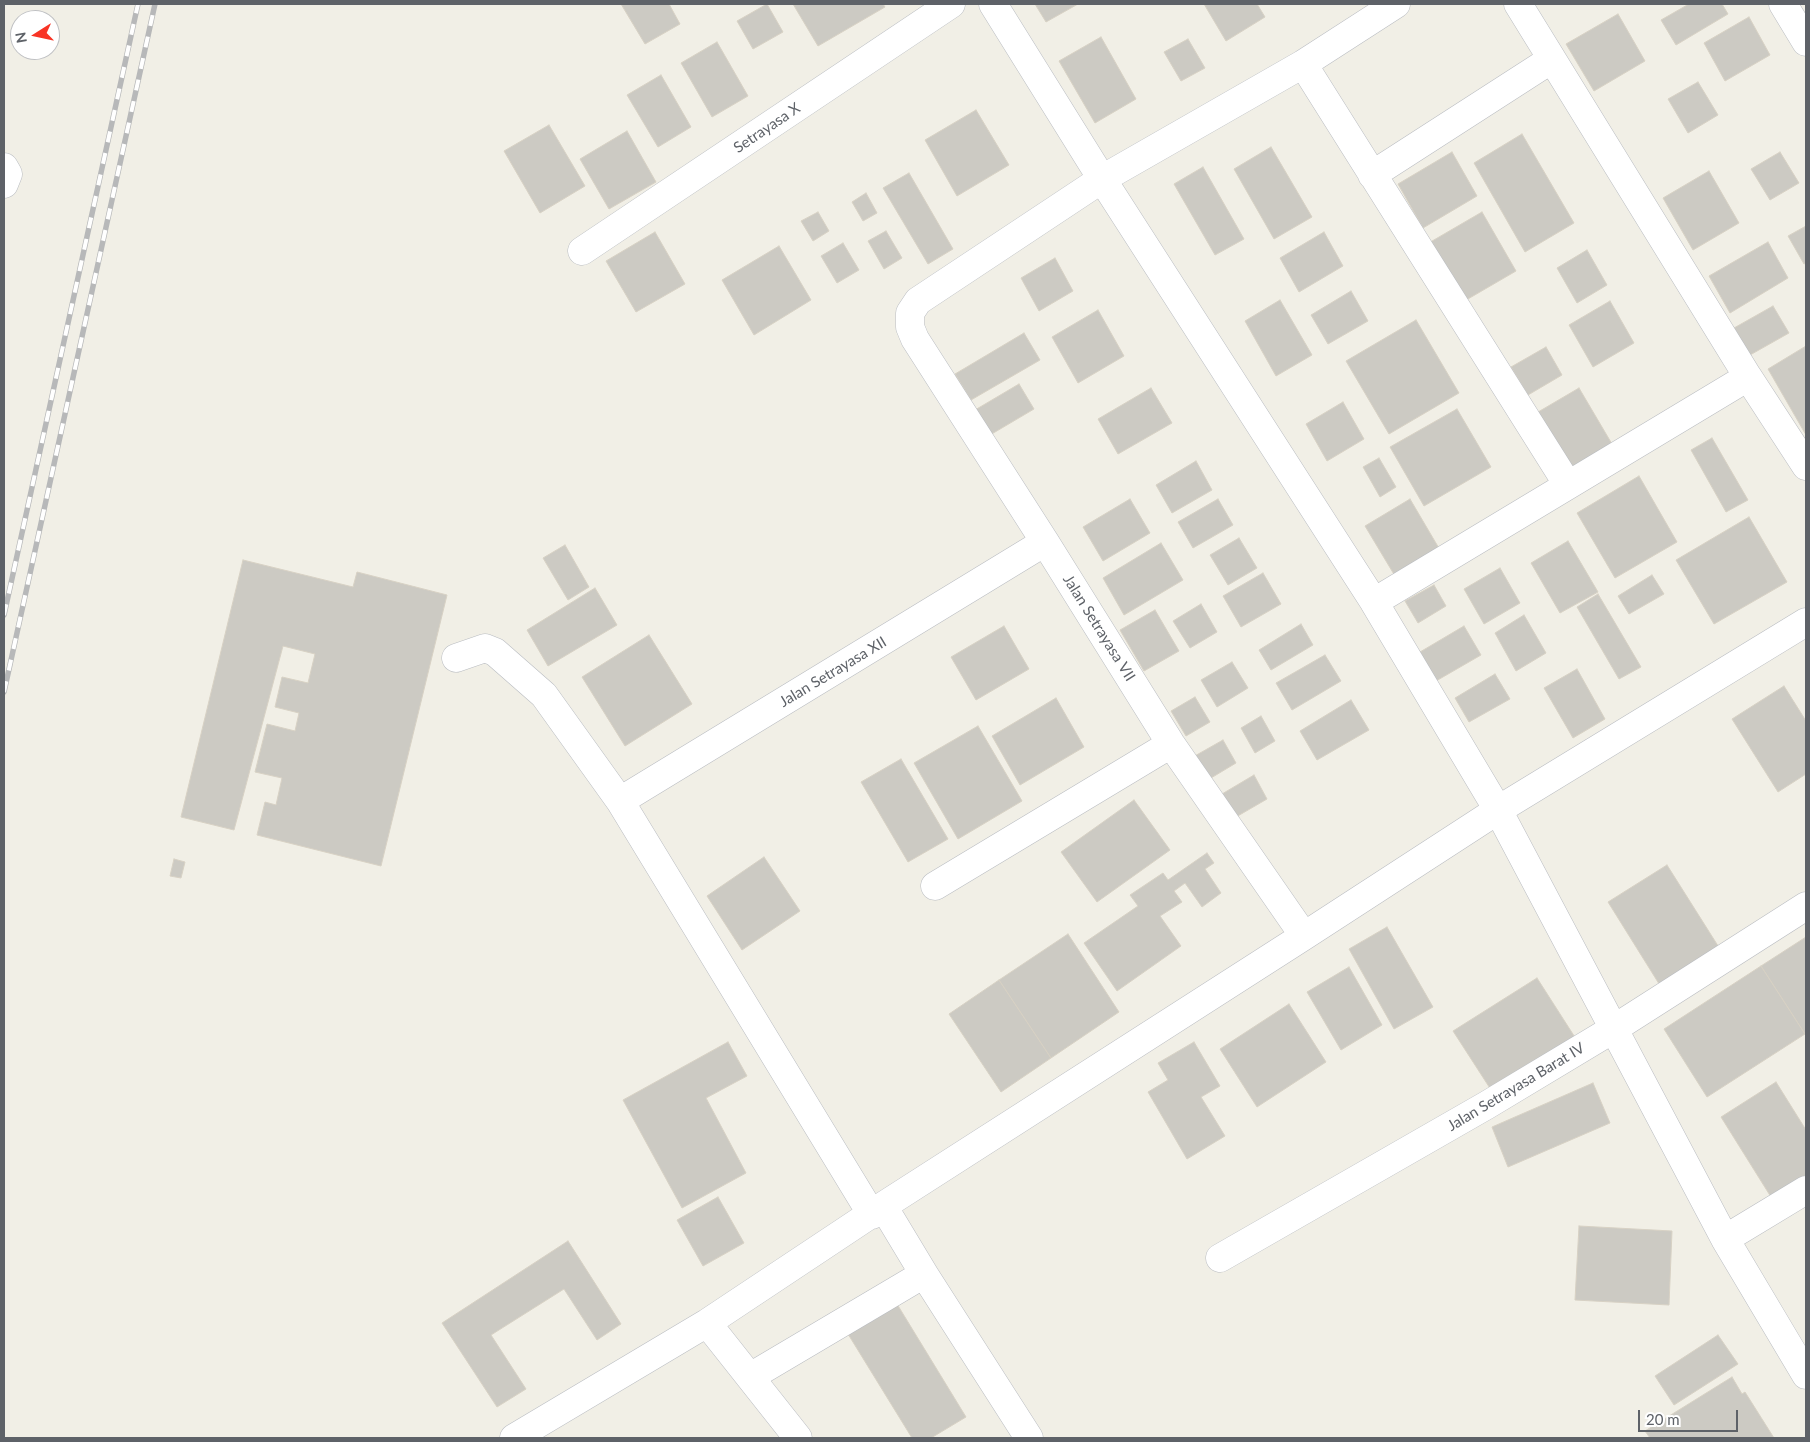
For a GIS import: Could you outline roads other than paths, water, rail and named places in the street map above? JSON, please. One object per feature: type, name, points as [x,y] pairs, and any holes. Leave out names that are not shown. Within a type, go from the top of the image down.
[{"type":"street","name":"Setrayasa X","points":[[582,251],[951,4]]},
{"type":"street","points":[[993,4],[1102,179],[1374,602],[1498,810],[1725,1239],[1806,1375]]},
{"type":"street","points":[[1102,179],[1303,64],[1396,4]]},
{"type":"street","points":[[1518,4],[1748,377],[1806,466]]},
{"type":"street","points":[[1783,4],[1806,42]]},
{"type":"street","points":[[1372,175],[1552,59]]},
{"type":"street","points":[[1303,64],[1568,486]]},
{"type":"street","points":[[4,167],[8,174],[4,184]]},
{"type":"street","name":"Jalan Setrayasa VII","points":[[1102,179],[918,301],[910,313],[910,327],[915,339],[1045,542],[1170,744],[1304,936]]},
{"type":"street","points":[[1374,602],[1748,377]]},
{"type":"street","name":"Jalan Setrayasa XII","points":[[620,801],[1045,542]]},
{"type":"street","points":[[514,1438],[553,1428],[877,1210],[1498,810],[1806,622]]},
{"type":"street","points":[[456,658],[485,648],[495,652],[544,695],[620,801],[877,1210],[924,1274],[1029,1438]]},
{"type":"street","points":[[935,886],[1170,744]]},
{"type":"street","name":"Jalan Setrayasa Barat IV","points":[[1220,1258],[1487,1105],[1615,1028],[1806,906]]},
{"type":"street","points":[[1725,1239],[1806,1190]]},
{"type":"street","points":[[750,1377],[924,1274]]},
{"type":"street","points":[[707,1323],[798,1438]]},
{"type":"railway","points":[[4,615],[138,4]]},
{"type":"railway","points":[[4,692],[155,4]]}]
